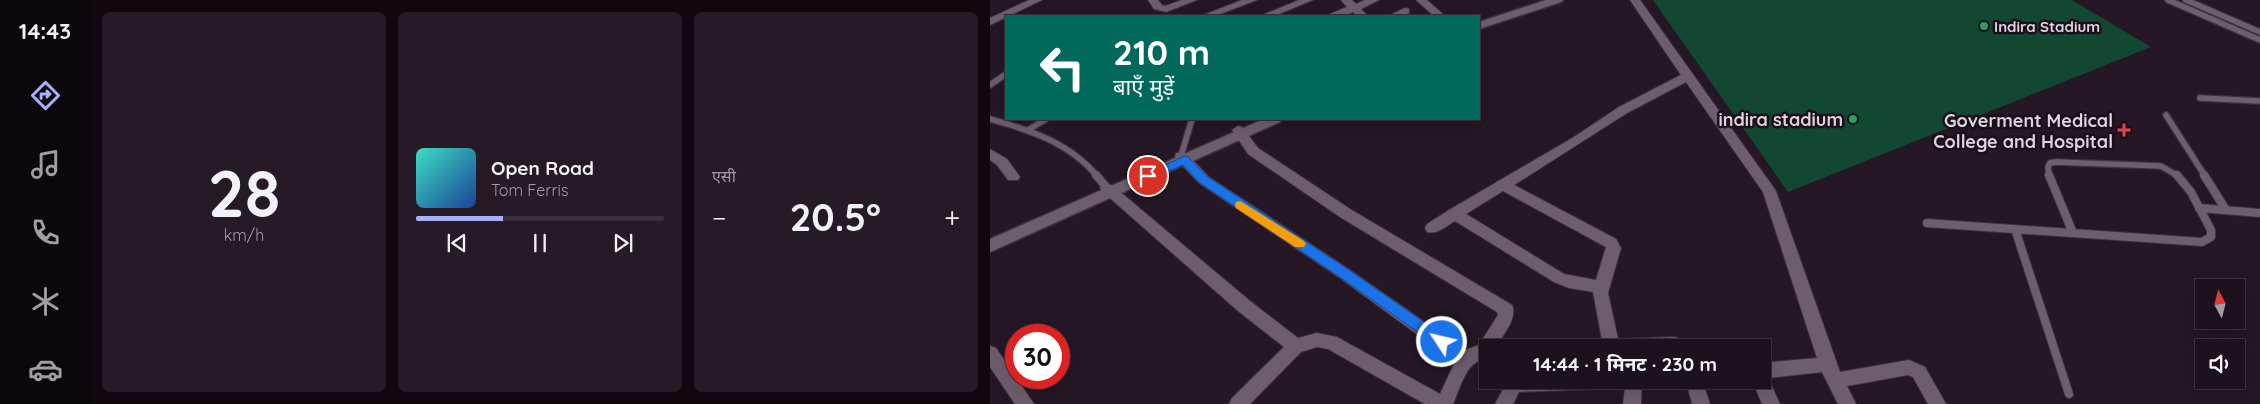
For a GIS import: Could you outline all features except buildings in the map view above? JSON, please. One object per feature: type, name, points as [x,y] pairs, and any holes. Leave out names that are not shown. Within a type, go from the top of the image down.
[{"type":"street","points":[[990,22],[1037,0]]},
{"type":"street","points":[[1153,0],[1158,7],[1166,9],[1192,0]]},
{"type":"street","points":[[1209,15],[1249,0],[1260,15]]},
{"type":"street","points":[[1268,15],[1308,0]]},
{"type":"street","points":[[1346,0],[1363,15]]},
{"type":"street","points":[[1336,15],[1374,0]]},
{"type":"street","points":[[1421,0],[1439,15]]},
{"type":"street","points":[[1480,21],[1538,0]]},
{"type":"street","points":[[1480,26],[1556,0]]},
{"type":"street","points":[[1635,0],[1769,191],[1827,364],[1847,404]]},
{"type":"street","points":[[1395,15],[1405,11]]},
{"type":"street","points":[[1432,228],[1623,110],[1688,76]]},
{"type":"street","points":[[990,246],[1239,132],[1261,120]]},
{"type":"street","points":[[1239,132],[1272,120]]},
{"type":"street","points":[[1239,132],[1253,151],[1345,213],[1503,307],[1506,310],[1506,316],[1493,339]]},
{"type":"street","points":[[990,154],[1002,162],[1013,177]]},
{"type":"street","points":[[1183,158],[1204,180],[1345,274],[1465,359]]},
{"type":"street","points":[[1503,184],[1611,243],[1614,248],[1601,287],[1601,302],[1609,339]]},
{"type":"street","points":[[1110,191],[1244,306],[1296,346]]},
{"type":"street","points":[[1454,214],[1560,278],[1570,282],[1601,287]]},
{"type":"street","points":[[1238,404],[1296,346],[1317,340],[1331,342],[1442,404],[1465,359],[1479,352]]},
{"type":"street","points":[[990,352],[1025,404]]},
{"type":"street","points":[[1771,370],[1827,364]]},
{"type":"street","points":[[1836,381],[1909,367],[1919,372],[1937,404]]},
{"type":"street","points":[[1504,404],[1511,389]]},
{"type":"street","points":[[1632,389],[1632,404]]},
{"type":"street","points":[[1697,389],[1702,404]]},
{"type":"street","points":[[1764,389],[1771,404]]},
{"type":"lane","points":[[2168,0],[2260,40]]},
{"type":"lane","points":[[2186,0],[2260,32]]},
{"type":"lane","points":[[990,85],[1005,75]]},
{"type":"lane","points":[[2200,98],[2260,101]]},
{"type":"lane","points":[[2166,115],[2226,210]]},
{"type":"lane","points":[[990,119],[1042,135],[1072,152],[1092,168],[1110,191]]},
{"type":"lane","points":[[1028,130],[1044,120]]},
{"type":"lane","points":[[1183,158],[1192,120]]},
{"type":"lane","points":[[1927,223],[2202,242],[2208,241],[2212,236],[2211,230],[2199,208],[2180,178],[2169,168],[2161,166],[2050,163],[2048,167],[2049,175],[2073,233]]},
{"type":"lane","points":[[2199,208],[2260,213]]},
{"type":"lane","points":[[2015,229],[2069,394]]},
{"type":"green space","name":"indira stadium","points":[[1653,0],[2072,0],[2151,47],[1788,192]]},
{"type":"slow traffic","points":[[1240,205],[1300,244]]},
{"type":"place","name":"Indira Stadium","points":[[1984,26]]},
{"type":"place","name":"indira stadium","points":[[1853,119]]},
{"type":"place","name":"Goverment Medical College and Hospital","points":[[2124,130]]},
{"type":"route","points":[[1148,176],[1185,160],[1204,180],[1345,274],[1442,342]]}]
